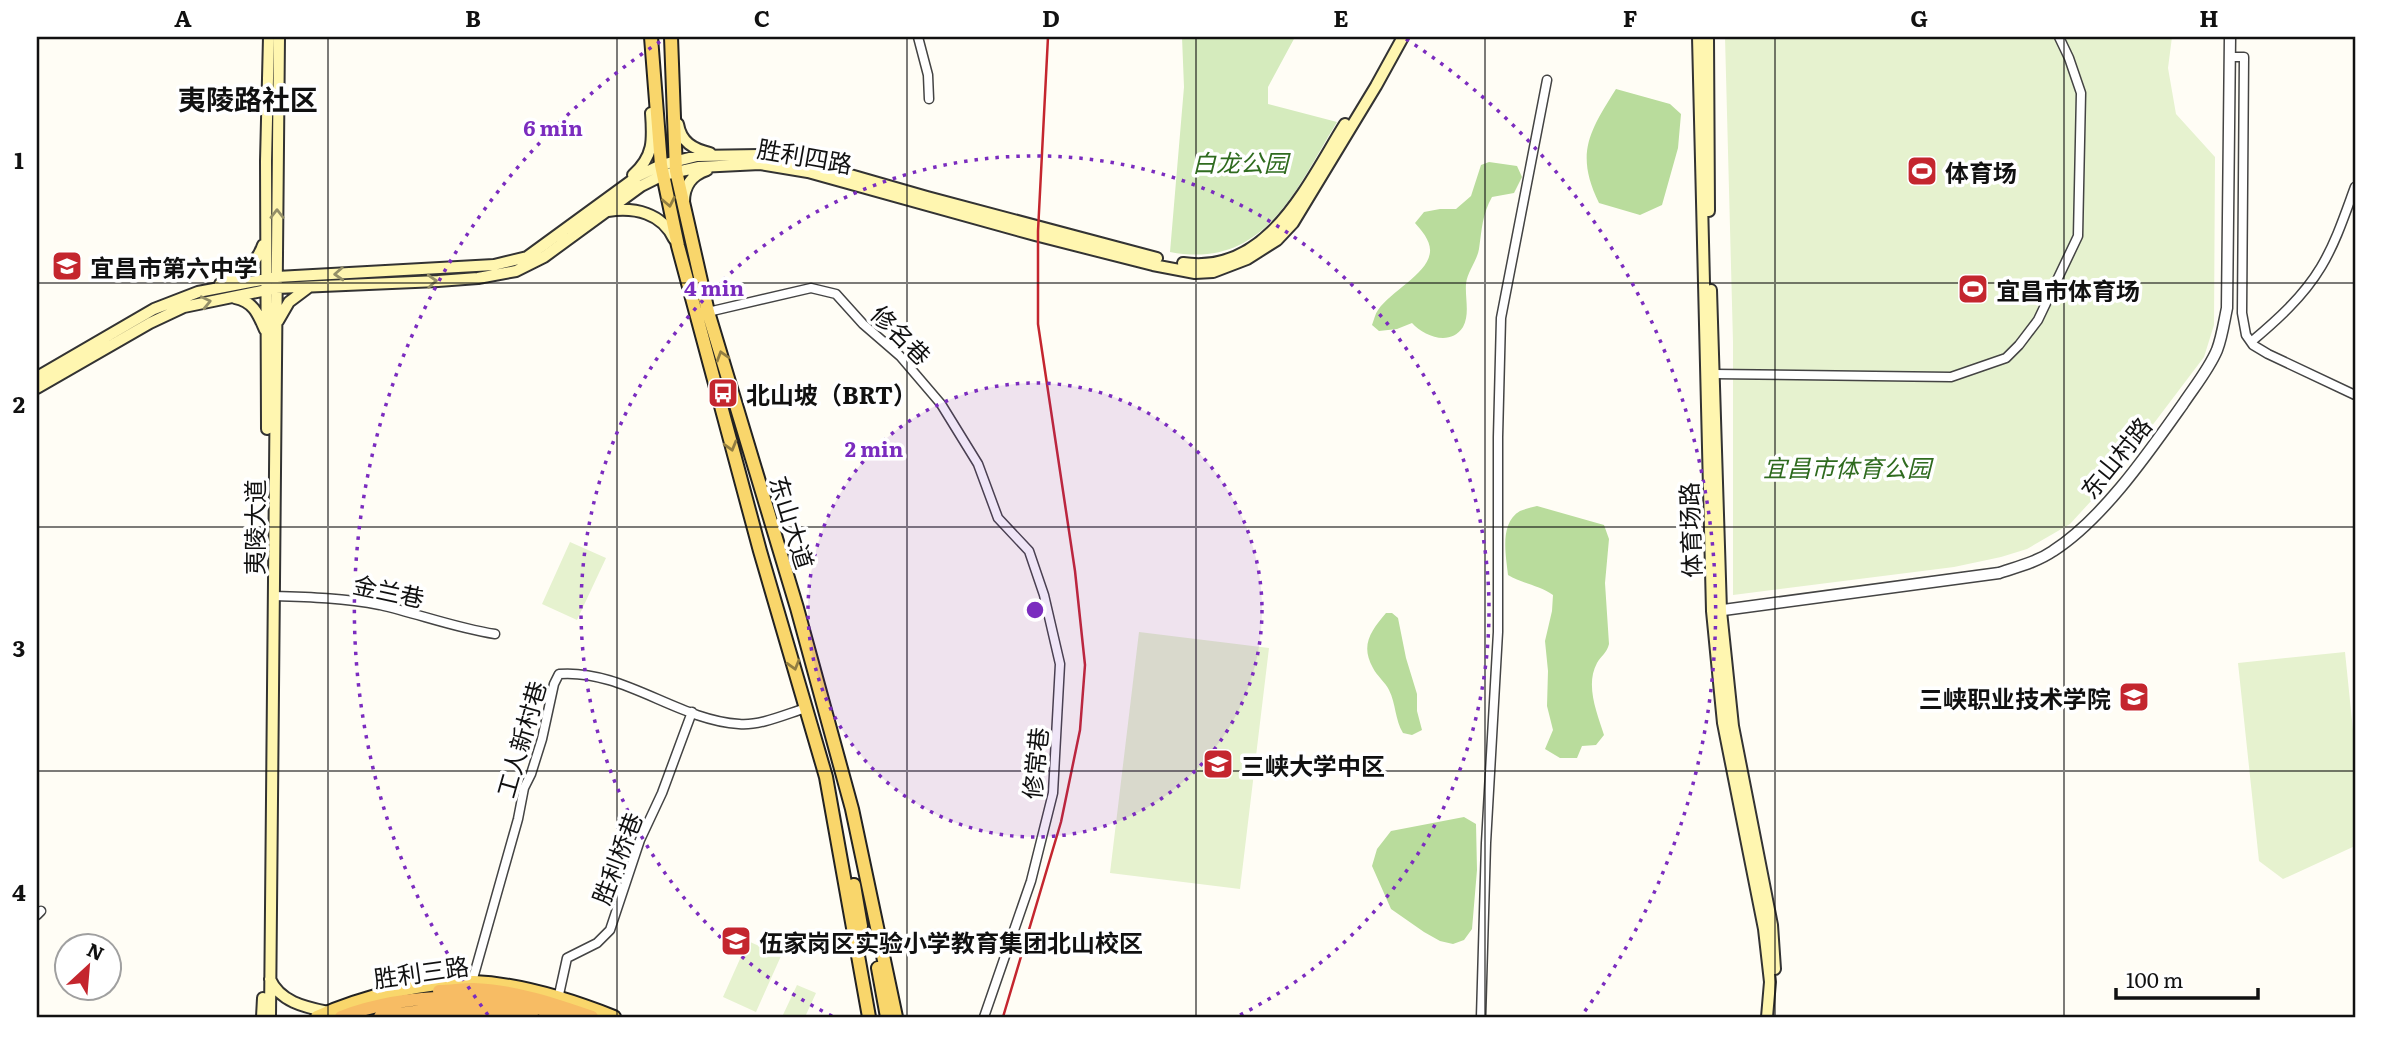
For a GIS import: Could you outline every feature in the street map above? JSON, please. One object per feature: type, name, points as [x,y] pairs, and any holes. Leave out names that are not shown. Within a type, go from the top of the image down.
[{"type":"highway","points":[[341,1017],[432,992],[473,989],[536,1000],[592,1017]]},
{"type":"highway","points":[[388,1003],[421,999],[536,1017]]},
{"type":"highway","points":[[380,1017],[489,1000],[569,1017]]},
{"type":"main road","name":"夷陵大道","points":[[269,37],[266,232],[272,284]]},
{"type":"main road","name":"夷陵大道","points":[[260,1017],[263,990],[268,494],[272,284],[277,247],[279,37]]},
{"type":"main road","name":"东山大道","points":[[652,37],[652,65],[669,168],[678,246],[757,538],[827,777],[869,1017]]},
{"type":"main road","name":"东山大道","points":[[671,37],[669,168],[684,204],[708,312],[797,608],[842,775],[896,1017]]},
{"type":"main road","name":"胜利四路","points":[[37,377],[154,309],[204,291],[494,265],[527,257],[638,176],[669,168],[699,167],[760,155],[805,162],[1155,258],[1194,265],[1217,264],[1245,252],[1270,236],[1291,211],[1370,83],[1395,37]]},
{"type":"main road","name":"胜利四路","points":[[720,161],[808,172],[1140,261],[1195,273],[1213,272],[1256,254],[1277,240],[1293,223],[1403,37]]},
{"type":"main road","name":"体育场路","points":[[1698,37],[1723,723],[1764,929],[1770,982],[1767,1017]]},
{"type":"main road","name":"体育场路","points":[[1708,37],[1717,611],[1733,726],[1772,925],[1776,979],[1774,1017]]},
{"type":"main road","points":[[608,198],[637,171],[650,154],[652,65]]},
{"type":"main road","points":[[672,78],[680,133],[687,144],[720,161]]},
{"type":"main road","points":[[684,204],[684,194],[692,178],[720,161]]},
{"type":"main road","name":"胜利四路","points":[[310,281],[438,281],[516,271],[544,257],[640,186],[669,168]]},
{"type":"main road","points":[[605,212],[635,210],[652,216],[665,224],[678,246]]},
{"type":"main road","points":[[204,291],[250,267],[262,250],[266,232]]},
{"type":"main road","points":[[229,297],[252,305],[271,332],[289,302],[310,281],[286,267],[279,257],[277,247]]},
{"type":"main road","name":"胜利四路","points":[[37,388],[150,323],[184,307],[272,284]]},
{"type":"main road","name":"夷陵大道","points":[[270,1017],[273,596],[271,332]]},
{"type":"main road","points":[[842,775],[887,1017]]},
{"type":"main road","points":[[827,777],[832,785],[858,904],[877,1017]]},
{"type":"main road","points":[[270,979],[274,989],[288,1000],[323,1014]]},
{"type":"main road","name":"胜利三路","points":[[323,1014],[407,989],[472,982],[505,985],[583,1005],[614,1017]]},
{"type":"street","points":[[918,37],[929,75],[929,99]]},
{"type":"street","points":[[1714,374],[1951,377],[2006,358],[2020,345],[2038,320],[2078,236],[2081,93],[2059,37]]},
{"type":"street","name":"东山村路","points":[[1717,611],[1999,573],[2052,552],[2099,512],[2159,438],[2208,368],[2218,348],[2227,308],[2230,37]]},
{"type":"street","points":[[2230,57],[2244,57],[2242,313],[2246,335],[2268,354],[2355,395]]},
{"type":"street","points":[[1481,1017],[1486,843],[1498,632],[1501,318],[1547,80]]},
{"type":"street","points":[[2251,342],[2297,299],[2320,268],[2355,187]]},
{"type":"street","name":"修名巷","points":[[708,312],[811,288],[836,294],[863,324],[900,356],[941,404],[978,464],[998,518]]},
{"type":"street","name":"修常巷","points":[[984,1017],[1031,880],[1053,793],[1060,664],[1044,596],[1029,551],[998,518]]},
{"type":"street","name":"金兰巷","points":[[273,596],[345,599],[495,634]]},
{"type":"street","name":"工人新村巷","points":[[472,982],[518,819],[524,788],[531,774],[554,684],[559,674],[573,673],[592,677],[638,690],[692,712],[741,725],[806,708]]},
{"type":"street","name":"胜利桥巷","points":[[558,999],[567,958],[597,943],[610,930],[640,840],[662,793],[692,712]]},
{"type":"green space","name":"白龙公园","points":[[1182,37],[1295,37],[1268,87],[1268,104],[1337,122],[1307,173],[1274,219],[1254,236],[1230,249],[1203,254],[1170,252],[1184,87]]},
{"type":"green space","name":"宜昌市体育场","points":[[1725,37],[2172,37],[2168,68],[2176,114],[2215,157],[2214,325],[2204,357],[2114,476],[2070,524],[2027,549],[1954,567],[1733,595],[1733,342]]},
{"type":"green space","points":[[1616,89],[1670,104],[1681,114],[1678,148],[1662,205],[1640,215],[1599,203],[1588,171],[1588,144],[1592,131]]},
{"type":"green space","points":[[1489,162],[1517,166],[1522,177],[1514,193],[1492,197],[1486,210],[1478,253],[1467,280],[1467,311],[1463,327],[1458,333],[1444,338],[1423,332],[1412,323],[1397,329],[1379,331],[1372,325],[1378,310],[1423,268],[1428,260],[1429,244],[1415,223],[1424,212],[1456,209],[1471,196],[1481,165]]},
{"type":"green space","points":[[1537,506],[1604,525],[1609,539],[1605,583],[1609,644],[1597,663],[1592,680],[1593,699],[1604,735],[1596,745],[1582,746],[1577,758],[1560,758],[1545,749],[1553,730],[1547,706],[1545,641],[1553,595],[1508,575],[1505,540],[1509,523],[1520,511]]},
{"type":"green space","points":[[570,542],[606,558],[577,620],[542,604]]},
{"type":"green space","points":[[1386,613],[1392,613],[1398,618],[1417,694],[1417,711],[1422,730],[1412,735],[1403,733],[1389,690],[1373,668],[1367,652],[1372,632]]},
{"type":"green space","points":[[1139,632],[1269,648],[1240,889],[1110,873]]},
{"type":"green space","points":[[2345,652],[2355,750],[2355,846],[2283,879],[2259,861],[2238,663]]},
{"type":"green space","points":[[1464,817],[1476,824],[1477,870],[1472,929],[1464,940],[1453,944],[1440,941],[1424,932],[1391,909],[1372,866],[1377,849],[1391,831]]},
{"type":"green space","points":[[748,941],[781,956],[756,1012],[723,997]]},
{"type":"green space","points":[[797,985],[816,993],[805,1017],[782,1017]]},
{"type":"railway","points":[[1003,1017],[1061,822],[1080,730],[1085,665],[1075,571],[1038,324],[1038,231],[1048,37]]},
{"type":"place","name":"体育场","points":[[1922,171]]},
{"type":"place","name":"宜昌市第六中学","points":[[67,266]]},
{"type":"place","name":"宜昌市体育场","points":[[1973,289]]},
{"type":"place","name":"北山坡（BRT）","points":[[723,393]]},
{"type":"place","name":"三峡职业技术学院","points":[[2134,697]]},
{"type":"place","name":"三峡大学中区","points":[[1218,764]]},
{"type":"place","name":"伍家岗区实验小学教育集团北山校区","points":[[736,941]]},
{"type":"district","name":"夷陵路社区","points":[[248,98]]},
{"type":"park label","name":"宜昌市体育公园","points":[[1847,466]]}]
